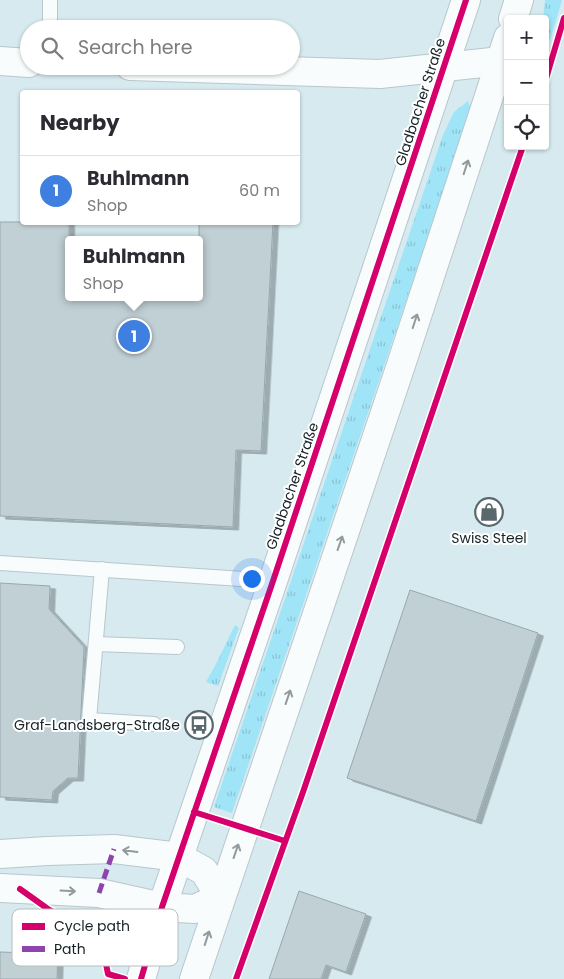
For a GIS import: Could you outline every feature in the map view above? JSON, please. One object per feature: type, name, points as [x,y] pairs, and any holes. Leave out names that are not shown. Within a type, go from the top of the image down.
[{"type":"main road","name":"Gladbacher Straße","points":[[162,907],[273,581],[466,0]]},
{"type":"main road","points":[[514,15],[519,0]]},
{"type":"main road","points":[[300,71],[380,74],[445,67],[504,49]]},
{"type":"main road","points":[[194,979],[220,897],[403,358],[504,49]]},
{"type":"main road","points":[[0,61],[20,62]]},
{"type":"main road","points":[[0,854],[114,849],[179,858],[204,871],[220,897]]},
{"type":"main road","points":[[0,888],[99,893],[162,907],[195,909],[220,897]]},
{"type":"main road","name":"Gladbacher Straße","points":[[141,979],[145,966]]},
{"type":"lane","points":[[50,0],[50,20]]},
{"type":"lane","points":[[0,563],[273,581]]},
{"type":"lane","points":[[102,569],[90,720],[154,724]]},
{"type":"lane","points":[[96,644],[177,647]]},
{"type":"green space","points":[[545,0],[562,0],[550,41],[549,15],[543,15]]},
{"type":"green space","points":[[468,101],[471,110],[232,813],[214,807],[443,135],[454,112]]},
{"type":"green space","points":[[235,625],[239,628],[218,686],[206,682],[217,662]]},
{"type":"building","points":[[0,222],[20,222],[20,225],[69,225],[69,236],[65,236],[65,301],[203,301],[203,236],[199,236],[199,225],[273,225],[261,451],[236,450],[233,527],[0,516]]},
{"type":"building","points":[[0,583],[50,586],[49,609],[84,647],[78,778],[68,778],[53,791],[52,800],[0,797]]},
{"type":"building","points":[[410,590],[538,633],[476,821],[347,778]]},
{"type":"building","points":[[299,891],[366,914],[346,972],[326,965],[321,979],[269,979]]},
{"type":"building","points":[[0,952],[12,952],[12,966],[58,966],[57,979],[0,979]]},
{"type":"marked path","points":[[99,893],[114,849]]},
{"type":"cycle path","points":[[161,909],[273,581],[466,0]]},
{"type":"cycle path","points":[[549,69],[564,18]]},
{"type":"cycle path","points":[[236,979],[303,792],[522,150]]},
{"type":"cycle path","points":[[194,812],[285,841]]},
{"type":"cycle path","points":[[20,889],[48,909]]},
{"type":"cycle path","points":[[106,966],[108,974],[125,979]]},
{"type":"cycle path","points":[[141,979],[145,966]]},
{"type":"place","name":"Buhlmann","points":[[134,336]]},
{"type":"place","name":"Swiss Steel","points":[[489,512]]},
{"type":"place","name":"Graf-Landsberg-Straße","points":[[199,725]]}]
